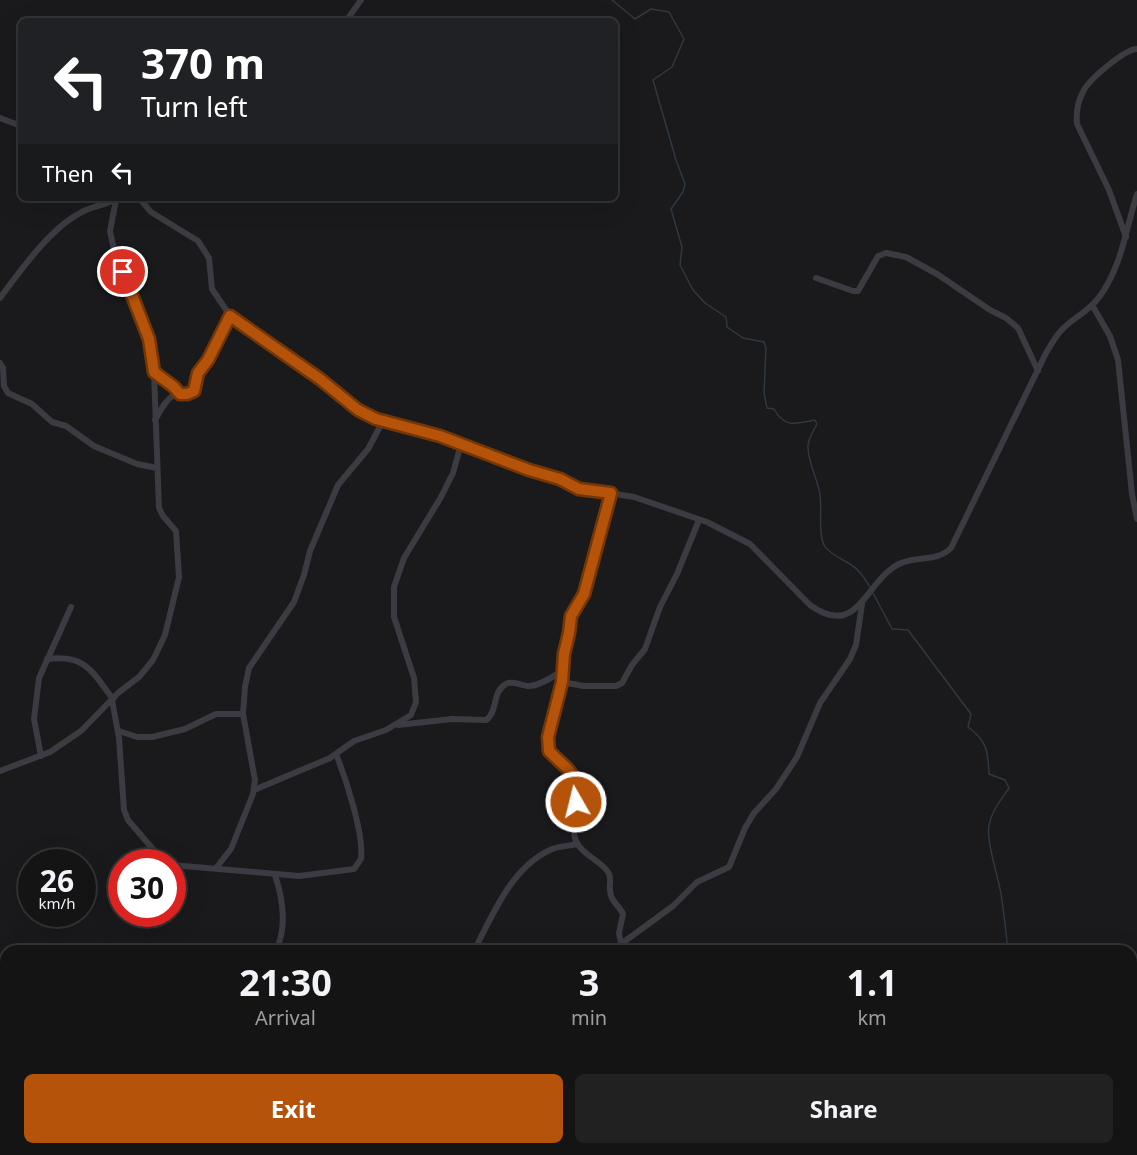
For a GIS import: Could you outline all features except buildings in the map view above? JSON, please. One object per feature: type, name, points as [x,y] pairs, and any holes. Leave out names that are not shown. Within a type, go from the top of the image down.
[{"type":"street","points":[[348,18],[361,0]]},
{"type":"street","points":[[1126,238],[1109,190],[1086,145],[1076,117],[1086,85],[1126,52],[1137,49]]},
{"type":"street","points":[[0,118],[18,125]]},
{"type":"street","points":[[142,201],[152,212],[198,241],[209,258],[212,289],[230,316],[327,384],[358,410],[383,421],[440,436],[529,470],[560,479],[579,489],[634,497],[699,520],[750,544],[790,586],[818,611],[839,616],[849,614],[862,604],[892,567],[906,560],[943,556],[951,548],[1059,332],[1087,312],[1101,294],[1115,268],[1126,238],[1137,194]]},
{"type":"street","points":[[0,298],[28,262],[63,225],[82,212],[112,201]]},
{"type":"street","points":[[0,771],[50,752],[81,731],[112,699],[139,677],[153,660],[165,635],[178,577],[176,531],[159,508],[154,372],[149,339],[115,255],[110,231],[117,201]]},
{"type":"street","points":[[816,278],[858,291],[878,256],[886,253],[906,257],[938,274],[1018,328],[1038,371]]},
{"type":"street","points":[[1092,305],[1110,336],[1118,360],[1132,494],[1137,519]]},
{"type":"street","points":[[155,420],[174,395],[194,391],[198,373],[208,360],[230,316]]},
{"type":"street","points":[[0,363],[3,368],[4,386],[8,393],[32,404],[52,422],[66,426],[94,446],[137,464],[157,468]]},
{"type":"street","points":[[154,372],[180,394]]},
{"type":"street","points":[[216,868],[231,849],[254,790],[255,780],[243,714],[249,668],[294,602],[310,551],[338,485],[368,449],[383,421]]},
{"type":"street","points":[[254,790],[336,754],[354,741],[394,725],[411,715],[416,702],[414,678],[394,617],[394,587],[404,558],[453,473],[461,444]]},
{"type":"street","points":[[611,493],[584,594],[571,616],[562,682],[548,737],[549,751],[574,775],[576,787],[574,826],[577,844],[608,871],[610,876],[610,895],[623,914],[619,933],[620,945]]},
{"type":"street","points":[[562,682],[584,686],[616,686],[622,683],[632,664],[645,650],[660,607],[699,520]]},
{"type":"street","points":[[624,945],[673,906],[697,882],[729,867],[745,828],[754,813],[776,789],[796,757],[820,703],[850,659],[856,645],[862,604]]},
{"type":"street","points":[[41,756],[34,719],[39,678],[71,607]]},
{"type":"street","points":[[47,658],[69,657],[88,666],[112,699],[119,731],[124,810],[128,820],[153,849]]},
{"type":"street","points":[[394,725],[452,719],[486,720],[493,713],[497,696],[504,685],[509,683],[536,685],[563,670]]},
{"type":"street","points":[[119,731],[137,737],[152,737],[185,729],[216,714],[243,714]]},
{"type":"street","points":[[186,867],[300,876],[354,869],[361,854],[353,807],[336,754]]},
{"type":"street","points":[[477,945],[494,911],[518,875],[550,850],[577,844]]},
{"type":"street","points":[[275,875],[282,903],[282,925],[277,945]]},
{"type":"waterway","points":[[612,0],[635,19],[651,9],[669,12],[684,39],[672,67],[653,80],[685,184],[683,192],[671,209],[682,247],[680,265],[693,290],[705,303],[726,317],[727,327],[743,338],[764,342],[766,348],[764,393],[767,408],[774,409],[786,422],[802,423],[815,420],[817,424],[809,440],[808,451],[820,495],[822,540],[829,551],[857,569],[871,589]]},
{"type":"waterway","points":[[873,593],[892,629],[908,630],[971,714],[968,727],[983,742],[989,774],[1005,780],[1009,788],[997,805],[989,825],[1007,945]]},
{"type":"route","points":[[123,272],[149,339],[154,372],[180,394],[194,391],[198,373],[208,360],[230,316],[320,379],[358,410],[376,419],[440,436],[529,470],[560,479],[579,489],[611,493],[584,594],[571,616],[564,654],[562,682],[548,737],[549,751],[574,775],[576,802]]}]
